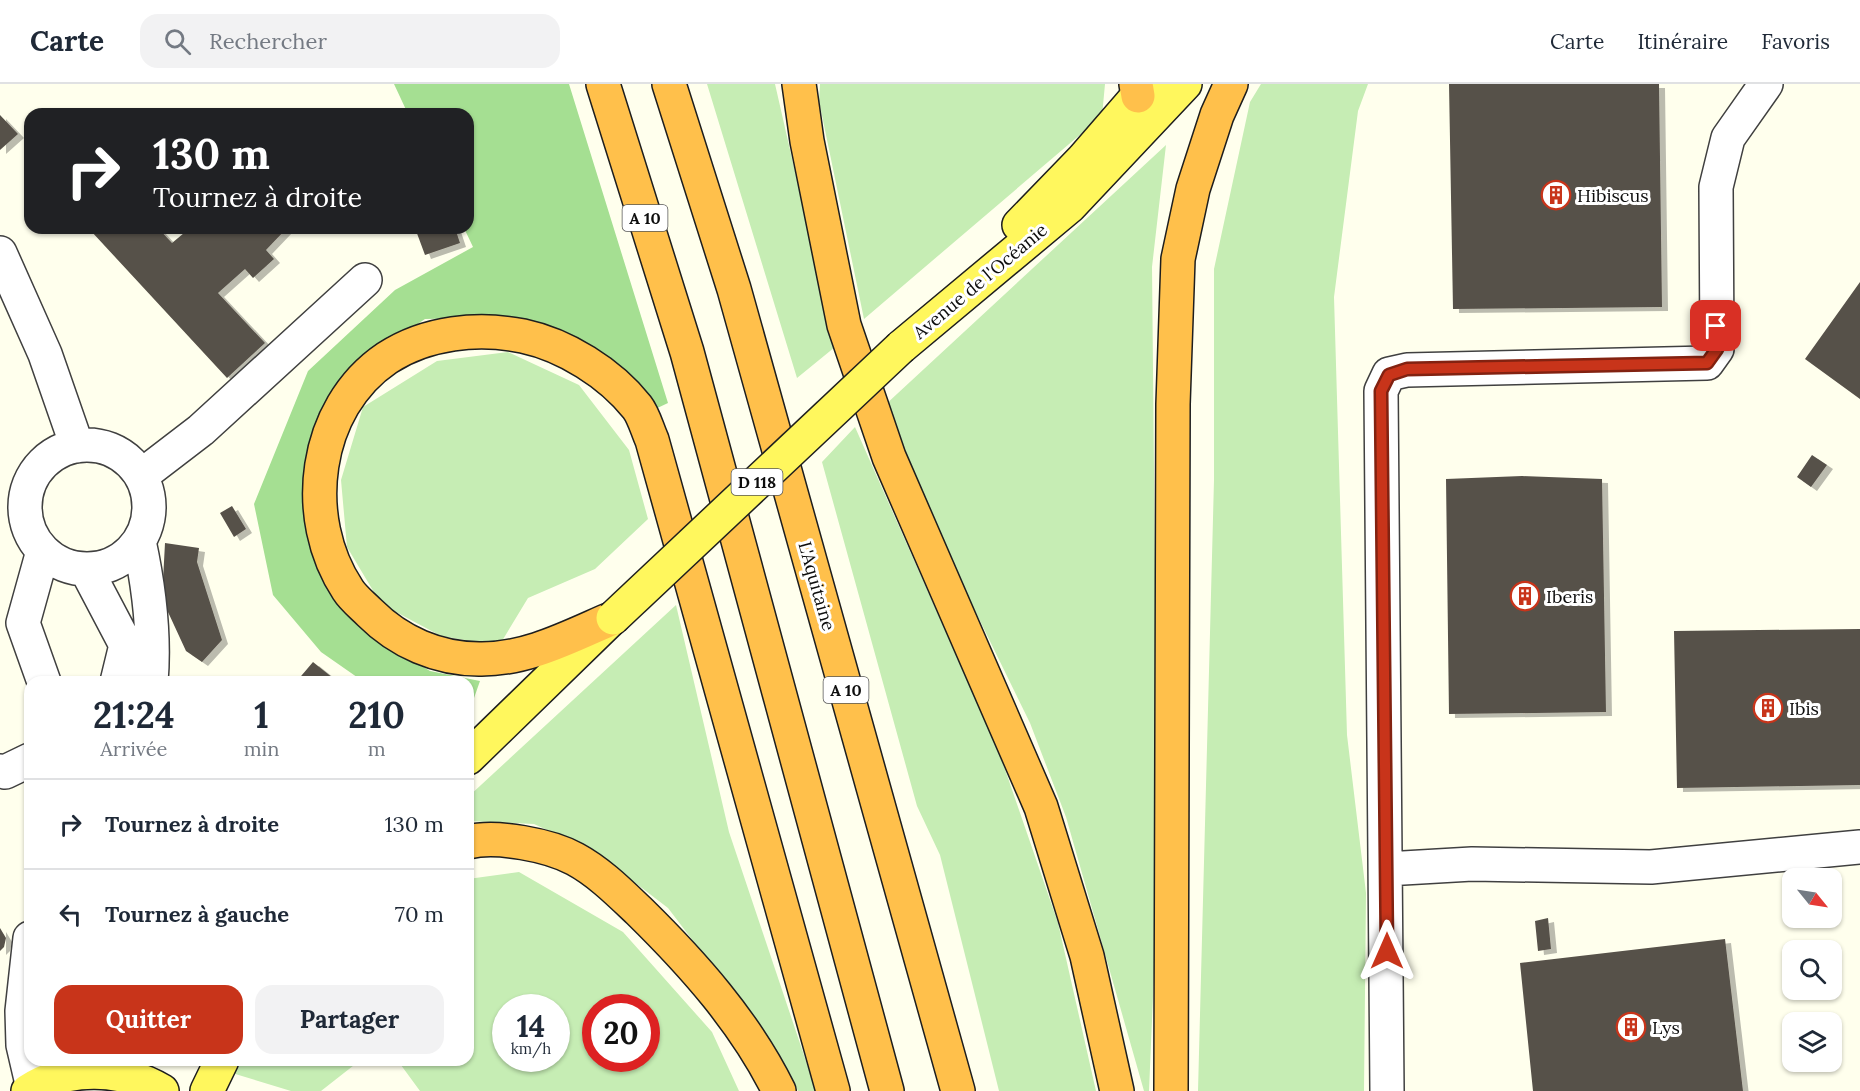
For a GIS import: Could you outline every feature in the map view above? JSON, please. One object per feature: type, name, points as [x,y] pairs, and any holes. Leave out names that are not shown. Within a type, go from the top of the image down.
[{"type":"highway","name":"A 10","points":[[603,84],[687,352],[887,1091]]},
{"type":"highway","name":"L'Aquitaine","points":[[669,84],[734,289],[958,1091]]},
{"type":"highway","points":[[799,84],[807,141],[844,325],[890,457],[1041,807],[1087,956],[1117,1091]]},
{"type":"highway","points":[[1171,1091],[1173,416],[1178,259],[1193,189],[1217,115],[1231,84]]},
{"type":"highway","points":[[613,618],[541,650],[480,659],[437,654],[399,638],[375,618],[348,591],[332,561],[321,528],[318,497],[326,444],[339,412],[360,384],[387,359],[442,335],[504,332],[535,339],[596,369],[617,386],[638,409],[652,440],[833,1091]]},
{"type":"highway","points":[[474,841],[511,841],[574,858],[610,884],[708,985],[741,1025],[779,1091]]},
{"type":"main road","name":"Avenue de l'Océanie","points":[[901,347],[1070,206],[1185,84]]},
{"type":"main road","name":"Avenue de l'Océanie","points":[[901,347],[1083,159],[1141,88]]},
{"type":"main road","name":"D 118","points":[[474,752],[901,347]]},
{"type":"main road","points":[[31,1089],[81,1066],[109,1073],[149,1076]]},
{"type":"main road","points":[[207,1091],[219,1066]]},
{"type":"lane","points":[[1387,1091],[1381,391],[1389,375],[1407,369],[1707,363],[1717,349],[1716,186],[1728,138],[1766,84]]},
{"type":"lane","points":[[0,254],[45,354],[77,446]]},
{"type":"lane","points":[[141,476],[201,430],[365,280]]},
{"type":"lane","points":[[77,446],[96,446],[114,451],[129,461],[141,476],[147,492],[149,509],[146,526],[139,541],[116,562],[86,569],[70,567],[43,551],[29,526],[26,497],[32,479],[43,464],[59,453],[77,446]]},
{"type":"lane","points":[[139,541],[151,612],[152,676]]},
{"type":"lane","points":[[42,676],[23,623],[43,551]]},
{"type":"lane","points":[[86,569],[126,645],[118,676]]},
{"type":"lane","points":[[0,771],[5,772],[24,763]]},
{"type":"lane","points":[[1386,869],[1472,864],[1651,867],[1860,847]]},
{"type":"lane","points":[[24,999],[22,1011],[24,1050]]},
{"type":"lane","points":[[27,1066],[31,1089]]},
{"type":"green space","points":[[394,84],[569,84],[668,403],[651,411],[573,337],[518,317],[425,319],[376,352],[307,469],[304,522],[329,587],[374,636],[430,671],[455,676],[355,676],[321,652],[273,595],[254,504],[308,371],[395,290],[473,247],[467,234],[474,234],[474,108],[405,108]]},
{"type":"green space","points":[[707,84],[775,84],[835,347],[797,378]]},
{"type":"green space","points":[[820,84],[1105,84],[1102,116],[864,319],[819,101]]},
{"type":"green space","points":[[1261,84],[1368,84],[1358,111],[1334,297],[1347,735],[1366,893],[1364,1091],[1198,1091],[1214,480],[1214,269],[1250,102]]},
{"type":"green space","points":[[1166,145],[1152,267],[1158,879],[1149,1091],[1144,1091],[1066,817],[1030,723],[937,533],[884,406]]},
{"type":"green space","points":[[508,352],[579,385],[629,450],[648,519],[595,569],[528,598],[499,646],[441,636],[381,604],[347,547],[341,480],[363,407],[437,361]]},
{"type":"green space","points":[[855,427],[999,752],[1058,923],[1096,1091],[999,1091],[940,855],[917,806],[822,462]]},
{"type":"green space","points":[[676,605],[729,832],[816,1091],[798,1091],[777,1051],[668,908],[595,852],[534,824],[474,821],[474,791]]},
{"type":"green space","points":[[474,680],[480,681],[474,698]]},
{"type":"green space","points":[[519,872],[623,932],[712,1032],[739,1091],[420,1091],[402,1066],[474,1066],[474,878]]},
{"type":"green space","points":[[237,1066],[353,1066],[321,1091],[291,1091],[232,1073]]},
{"type":"building","name":"Hibiscus","points":[[1449,84],[1659,84],[1662,307],[1453,309]]},
{"type":"building","points":[[0,115],[18,134],[0,150]]},
{"type":"building","points":[[94,234],[164,234],[172,243],[183,234],[281,234],[266,250],[274,259],[253,278],[245,269],[218,293],[265,343],[227,378]]},
{"type":"building","points":[[417,234],[457,234],[460,243],[425,255]]},
{"type":"building","points":[[1860,282],[1860,399],[1805,359]]},
{"type":"building","points":[[1812,455],[1827,465],[1811,487],[1797,477]]},
{"type":"building","name":"Iberis","points":[[1522,476],[1602,479],[1606,712],[1449,714],[1446,479]]},
{"type":"building","points":[[232,506],[246,529],[234,537],[220,513]]},
{"type":"building","points":[[165,543],[199,548],[197,562],[222,640],[202,662],[186,651],[162,599]]},
{"type":"building","name":"Ibis","points":[[1860,629],[1860,785],[1677,788],[1674,631]]},
{"type":"building","points":[[313,662],[330,676],[301,676]]},
{"type":"building","points":[[1548,918],[1551,949],[1538,951],[1535,921]]},
{"type":"building","points":[[0,928],[6,938],[4,947],[0,951]]},
{"type":"building","name":"Lys","points":[[1725,939],[1743,1091],[1533,1091],[1520,963]]},
{"type":"place","name":"Hibiscus","points":[[1556,195]]},
{"type":"place","name":"Iberis","points":[[1525,596]]},
{"type":"place","name":"Ibis","points":[[1768,708]]},
{"type":"place","name":"Lys","points":[[1631,1027]]},
{"type":"route","points":[[1387,951],[1381,391],[1389,375],[1407,369],[1707,363],[1717,349],[1716,326]]}]
